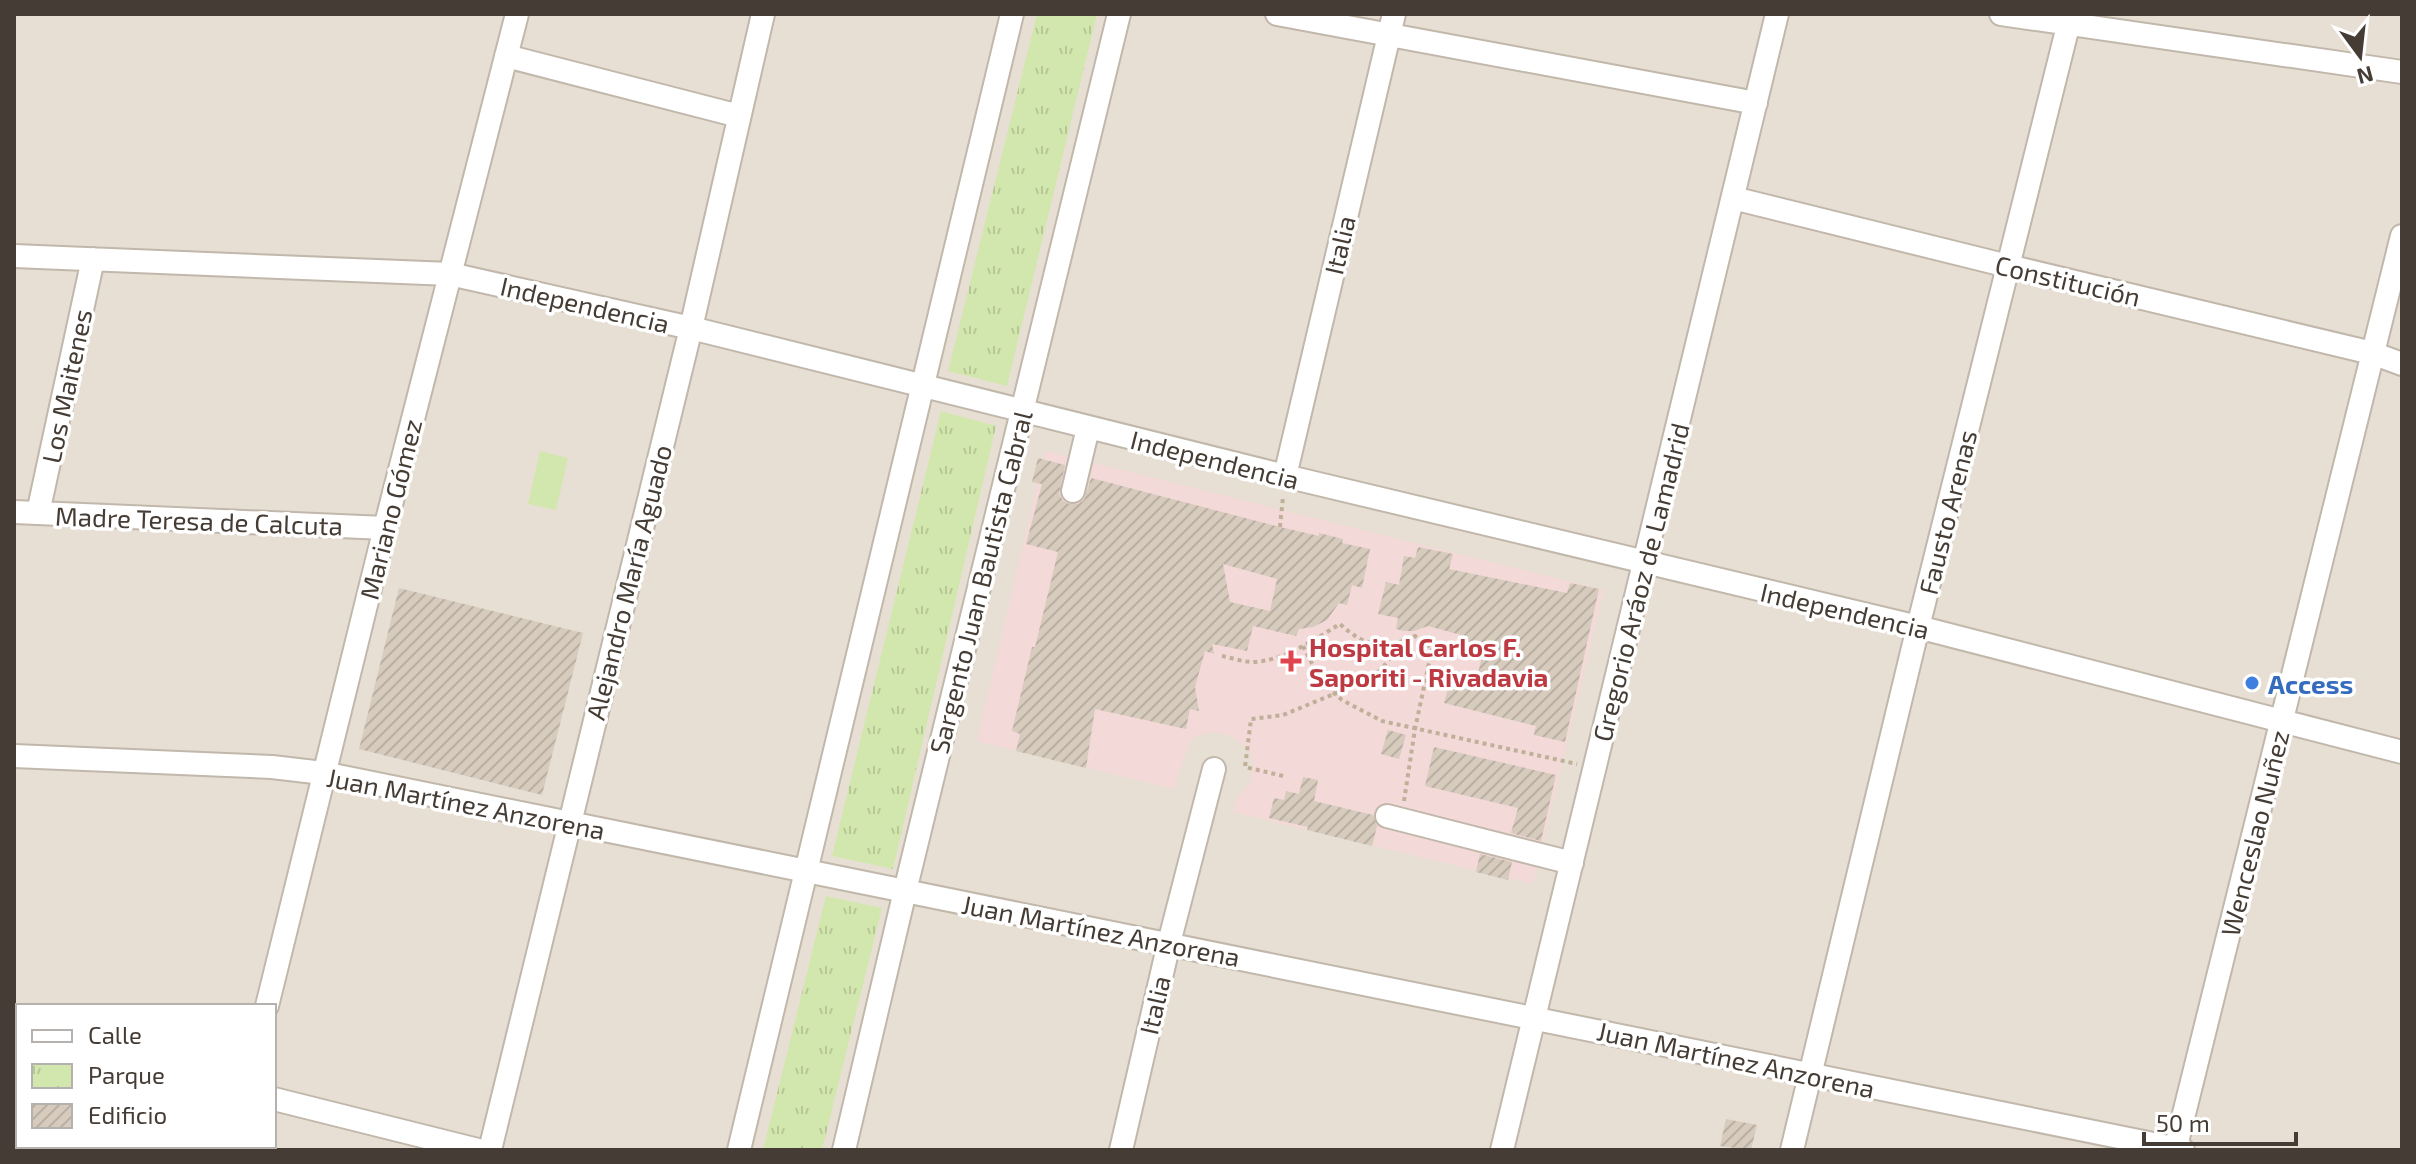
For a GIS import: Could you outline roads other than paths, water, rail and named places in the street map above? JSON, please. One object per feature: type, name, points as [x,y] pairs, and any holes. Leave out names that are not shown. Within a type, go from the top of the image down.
[{"type":"street","name":"Mariano Gómez","points":[[267,1004],[323,773],[517,14]]},
{"type":"street","name":"Alejandro María Aguado","points":[[490,1150],[691,328],[763,14]]},
{"type":"street","points":[[739,1150],[1012,14]]},
{"type":"street","name":"Sargento Juan Bautista Cabral","points":[[844,1150],[1119,14]]},
{"type":"street","points":[[1277,14],[1392,24],[1756,103]]},
{"type":"street","name":"Gregorio Aráoz de Lamadrid","points":[[1502,1150],[1777,14]]},
{"type":"street","points":[[2001,14],[2070,19],[2402,72]]},
{"type":"street","name":"Fausto Arenas","points":[[1792,1150],[1918,627],[2070,19]]},
{"type":"street","name":"Italia","points":[[1285,476],[1392,24]]},
{"type":"street","points":[[506,56],[739,116]]},
{"type":"street","name":"Constitución","points":[[1733,198],[2372,353],[2402,364]]},
{"type":"street","name":"Wenceslao Nuñez","points":[[2178,1149],[2402,236]]},
{"type":"street","name":"Independencia","points":[[14,256],[450,274],[691,328],[1088,428],[1918,627],[2402,752]]},
{"type":"street","name":"Los Maitenes","points":[[38,513],[93,259]]},
{"type":"street","points":[[1073,491],[1088,428]]},
{"type":"street","name":"Madre Teresa de Calcuta","points":[[14,512],[385,528]]},
{"type":"street","name":"Juan Martínez Anzorena","points":[[14,756],[272,767],[323,773],[2178,1149]]},
{"type":"street","name":"Italia","points":[[1121,1150],[1169,943],[1214,769]]},
{"type":"street","points":[[1394,818],[1572,863]]},
{"type":"street","points":[[276,1100],[478,1150]]},
{"type":"place","name":"Hospital Carlos F. Saporiti - Rivadavia","points":[[1291,661]]},
{"type":"place","name":"Access","points":[[2252,683]]}]
